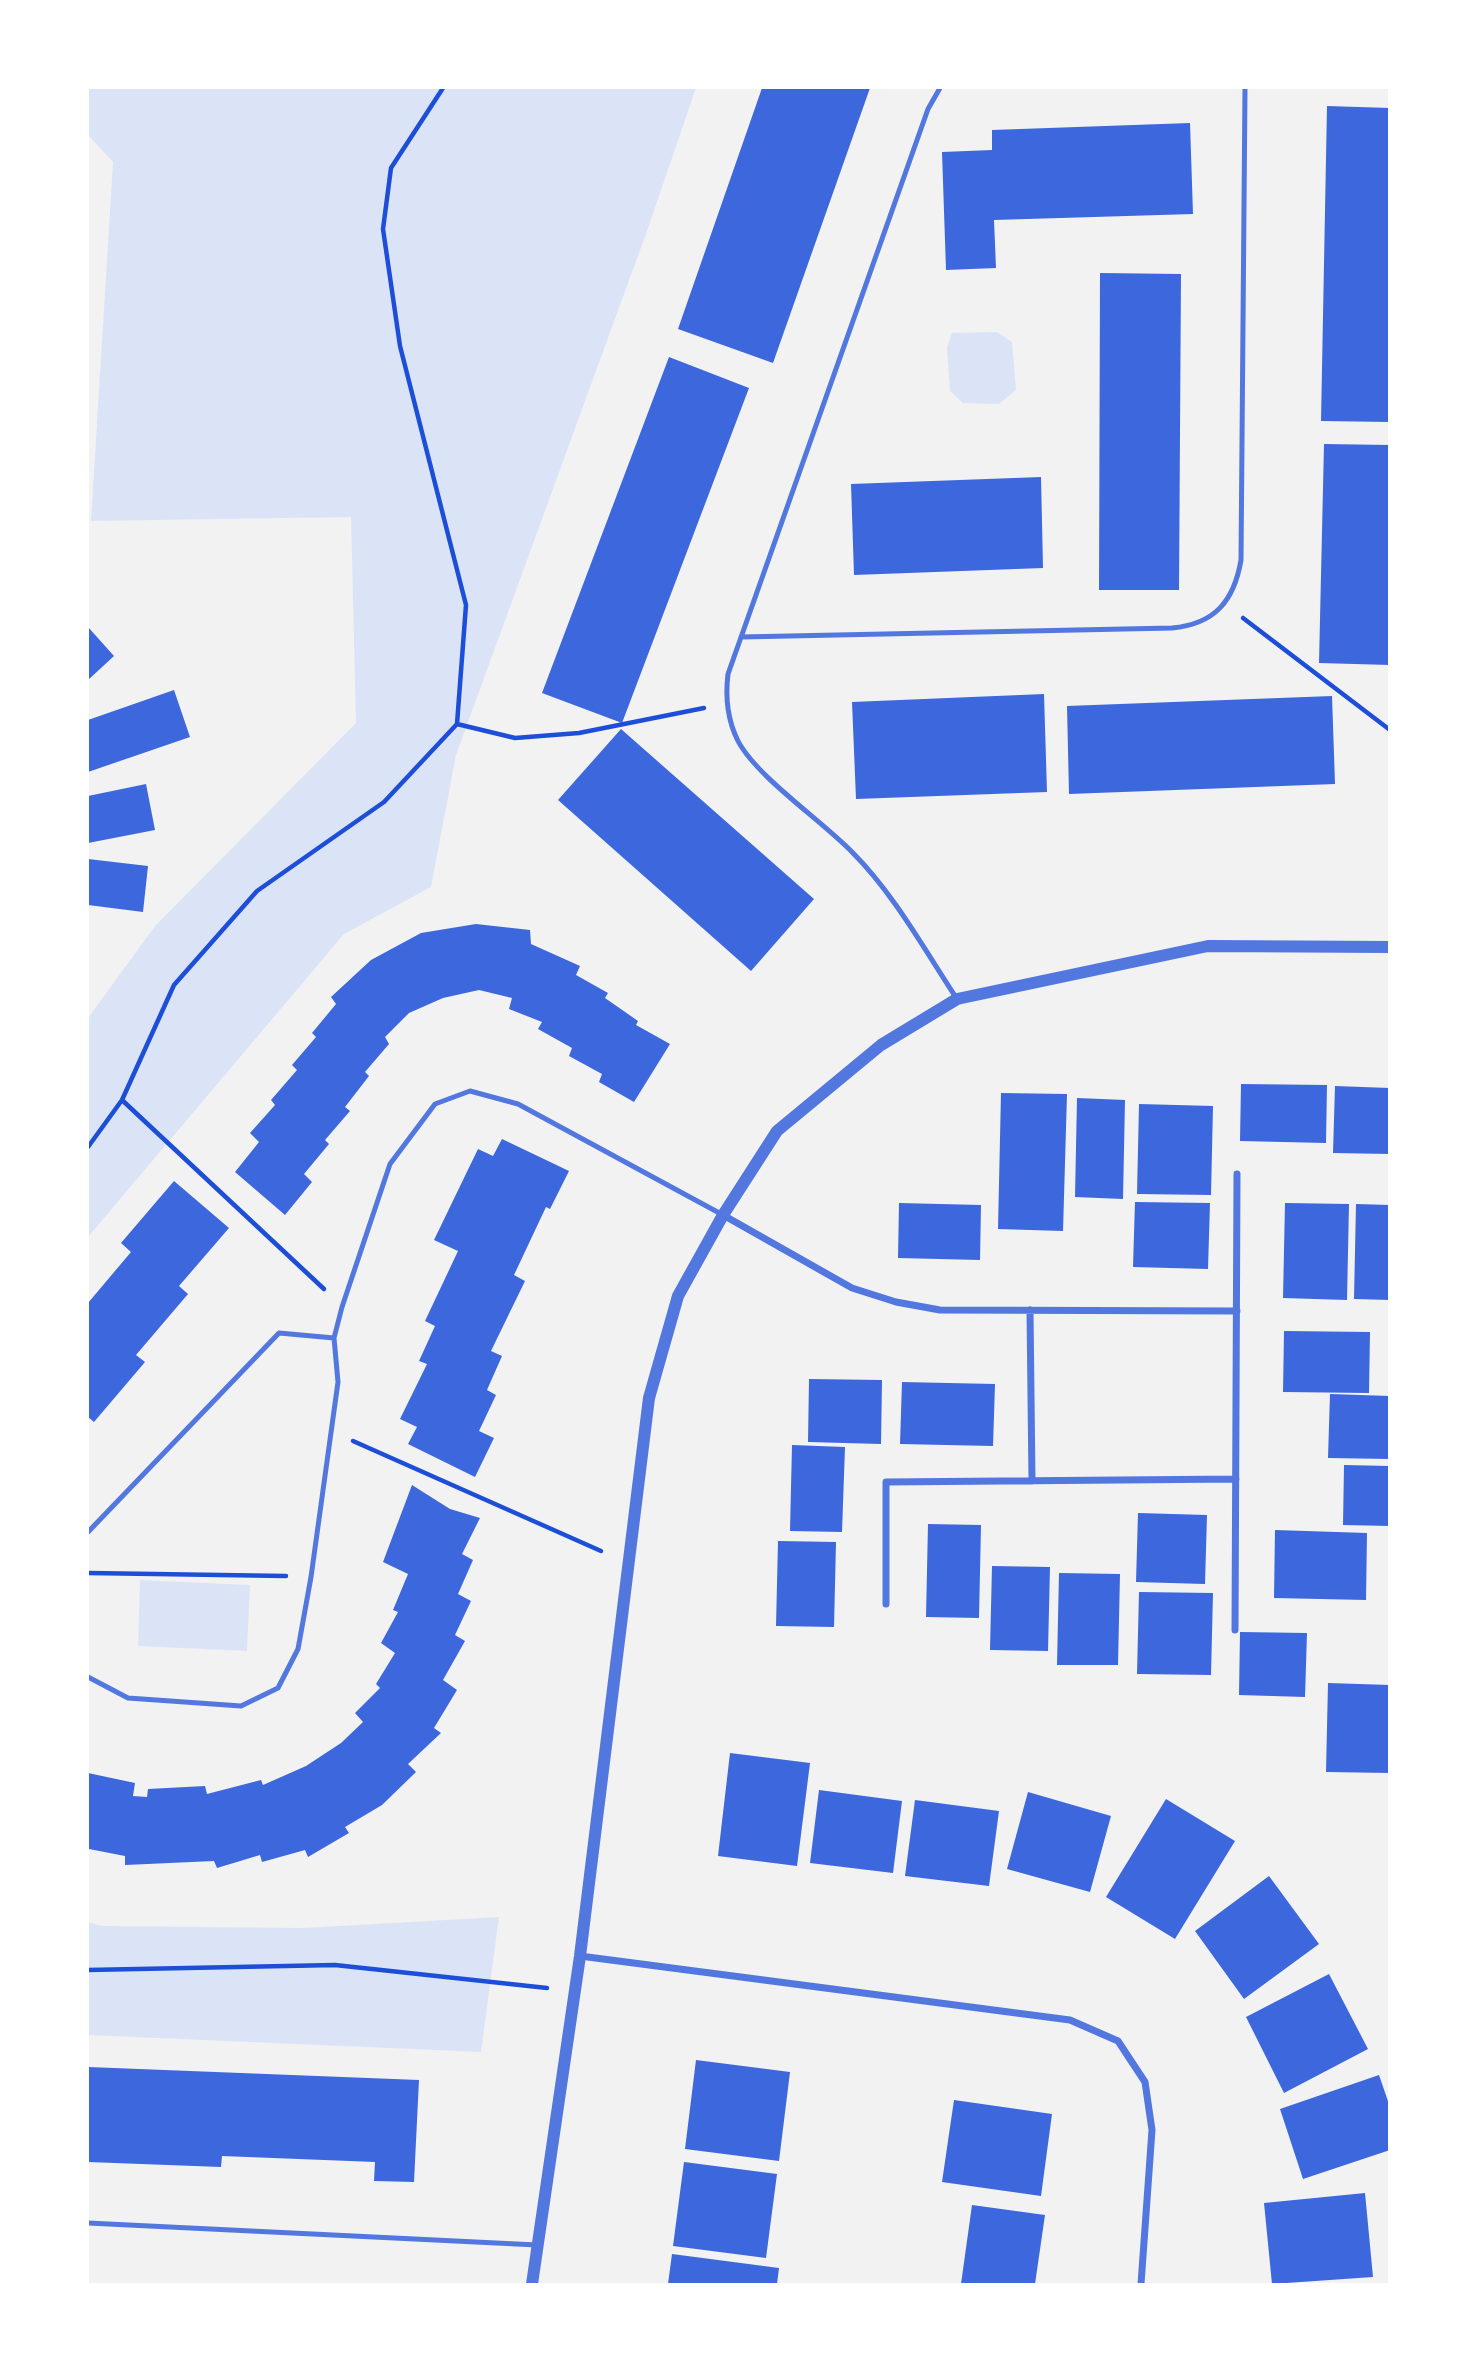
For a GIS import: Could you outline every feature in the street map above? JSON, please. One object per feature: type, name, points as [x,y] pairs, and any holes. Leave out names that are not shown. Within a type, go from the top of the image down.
[{"type":"street","points":[[532,2284],[580,1956],[649,1398],[678,1296],[723,1214],[777,1131],[881,1045],[957,999],[1208,946],[1390,947]]},
{"type":"street","points":[[1235,1630],[1237,1174]]},
{"type":"street","points":[[723,1214],[852,1288],[896,1303],[940,1310],[1237,1311]]},
{"type":"street","points":[[1030,1310],[1032,1481]]},
{"type":"street","points":[[886,1604],[887,1482],[1236,1479]]},
{"type":"street","points":[[580,1956],[1070,2020],[1118,2041],[1145,2082],[1152,2130],[1141,2284]]},
{"type":"lane","points":[[940,88],[928,109],[727,674],[726,704],[730,723],[747,754],[854,853],[883,888],[957,999]]},
{"type":"lane","points":[[741,637],[1172,628],[1200,622],[1226,605],[1236,585],[1241,560],[1245,88]]},
{"type":"lane","points":[[88,1677],[128,1698],[241,1706],[278,1688],[298,1649],[311,1577],[338,1382],[334,1338],[342,1307],[390,1164],[435,1104],[470,1091],[518,1104],[723,1214]]},
{"type":"lane","points":[[88,1532],[279,1333],[334,1338]]},
{"type":"lane","points":[[88,2224],[537,2245]]},
{"type":"path","points":[[88,1147],[122,1100],[174,985],[257,891],[384,802],[457,724],[466,605],[400,346],[383,229],[391,167],[443,88]]},
{"type":"path","points":[[1226,605],[1390,730]]},
{"type":"path","points":[[457,724],[514,738],[579,733],[726,704]]},
{"type":"path","points":[[122,1100],[342,1307]]},
{"type":"path","points":[[331,1430],[627,1563]]},
{"type":"path","points":[[88,1573],[311,1577]]},
{"type":"path","points":[[88,1970],[335,1965],[575,1991]]},
{"type":"shaded area","points":[[88,88],[696,88],[647,231],[456,755],[431,887],[344,934],[88,1237],[88,1018],[155,926],[356,723],[351,517],[91,521],[113,162],[88,135]]},
{"type":"shaded area","points":[[997,332],[1012,342],[1016,390],[999,404],[963,403],[950,391],[947,347],[952,333]]},
{"type":"shaded area","points":[[140,1580],[250,1585],[247,1651],[138,1646]]},
{"type":"shaded area","points":[[499,1917],[481,2052],[88,2035],[88,1922],[102,1926],[304,1928]]},
{"type":"building","points":[[762,88],[870,88],[773,363],[678,329]]},
{"type":"building","points":[[1327,106],[1390,108],[1390,422],[1321,421]]},
{"type":"building","points":[[1190,123],[1193,214],[994,220],[996,268],[946,270],[942,152],[992,150],[992,130]]},
{"type":"building","points":[[1100,273],[1181,274],[1179,590],[1099,590]]},
{"type":"building","points":[[669,357],[749,388],[622,723],[542,693]]},
{"type":"building","points":[[1324,444],[1390,445],[1390,665],[1319,663]]},
{"type":"building","points":[[1041,477],[1043,568],[854,575],[851,484]]},
{"type":"building","points":[[88,627],[114,656],[88,680]]},
{"type":"building","points":[[174,690],[190,737],[88,772],[88,720]]},
{"type":"building","points":[[1044,694],[1047,792],[856,799],[852,702]]},
{"type":"building","points":[[1332,696],[1335,784],[1069,794],[1067,706]]},
{"type":"building","points":[[621,729],[814,899],[751,971],[558,800]]},
{"type":"building","points":[[146,784],[155,830],[88,843],[88,796]]},
{"type":"building","points":[[88,859],[148,866],[143,912],[88,905]]},
{"type":"building","points":[[476,924],[530,930],[531,944],[580,966],[576,975],[608,993],[605,998],[638,1021],[636,1025],[670,1044],[634,1102],[599,1082],[602,1074],[569,1056],[572,1048],[538,1029],[542,1022],[509,1009],[512,998],[479,990],[443,998],[409,1013],[385,1037],[389,1044],[365,1072],[369,1076],[345,1107],[350,1111],[325,1140],[329,1144],[304,1174],[312,1182],[285,1215],[235,1172],[259,1142],[250,1133],[275,1105],[271,1100],[297,1070],[292,1065],[316,1037],[312,1033],[336,1004],[331,997],[371,960],[421,933]]},
{"type":"building","points":[[1241,1084],[1327,1085],[1326,1143],[1240,1141]]},
{"type":"building","points":[[1335,1086],[1390,1088],[1390,1154],[1333,1153]]},
{"type":"building","points":[[1001,1093],[1067,1094],[1063,1231],[998,1229]]},
{"type":"building","points":[[1077,1098],[1125,1100],[1123,1199],[1075,1197]]},
{"type":"building","points":[[1139,1104],[1213,1106],[1211,1195],[1137,1194]]},
{"type":"building","points":[[502,1139],[569,1171],[550,1209],[546,1207],[514,1275],[525,1281],[491,1351],[502,1356],[487,1390],[496,1395],[479,1431],[494,1438],[475,1477],[408,1444],[417,1427],[400,1419],[427,1364],[419,1361],[435,1326],[425,1321],[458,1251],[434,1240],[478,1149],[493,1156]]},
{"type":"building","points":[[174,1181],[229,1228],[179,1286],[188,1294],[136,1355],[145,1362],[94,1422],[88,1417],[88,1303],[131,1252],[121,1243]]},
{"type":"building","points":[[1135,1202],[1210,1203],[1208,1269],[1133,1267]]},
{"type":"building","points":[[899,1203],[981,1205],[980,1260],[898,1258]]},
{"type":"building","points":[[1285,1203],[1349,1204],[1347,1300],[1283,1298]]},
{"type":"building","points":[[1356,1204],[1390,1205],[1390,1300],[1354,1299]]},
{"type":"building","points":[[1284,1331],[1370,1332],[1369,1393],[1283,1392]]},
{"type":"building","points":[[809,1379],[882,1380],[881,1444],[808,1442]]},
{"type":"building","points":[[902,1382],[995,1384],[993,1446],[900,1444]]},
{"type":"building","points":[[1330,1394],[1390,1396],[1390,1459],[1328,1458]]},
{"type":"building","points":[[792,1445],[845,1447],[842,1532],[790,1531]]},
{"type":"building","points":[[1344,1465],[1390,1466],[1390,1526],[1343,1525]]},
{"type":"building","points":[[412,1485],[450,1509],[480,1518],[462,1554],[473,1560],[458,1594],[471,1601],[455,1635],[465,1641],[443,1680],[457,1690],[434,1728],[441,1733],[408,1764],[416,1772],[382,1805],[345,1827],[349,1833],[308,1857],[305,1850],[262,1862],[260,1855],[217,1868],[214,1861],[125,1865],[125,1856],[89,1849],[88,1773],[135,1783],[133,1796],[147,1797],[148,1789],[205,1786],[207,1794],[261,1780],[263,1785],[306,1766],[341,1743],[363,1722],[355,1713],[380,1688],[376,1684],[395,1653],[381,1643],[398,1612],[393,1610],[408,1574],[383,1562]]},
{"type":"building","points":[[1138,1513],[1207,1515],[1205,1584],[1136,1582]]},
{"type":"building","points":[[928,1524],[981,1525],[979,1618],[926,1617]]},
{"type":"building","points":[[1275,1530],[1367,1533],[1366,1600],[1274,1598]]},
{"type":"building","points":[[778,1541],[836,1542],[834,1627],[776,1626]]},
{"type":"building","points":[[992,1566],[1050,1567],[1048,1651],[990,1650]]},
{"type":"building","points":[[1059,1573],[1120,1574],[1118,1665],[1057,1665]]},
{"type":"building","points":[[1139,1592],[1213,1593],[1211,1675],[1137,1674]]},
{"type":"building","points":[[1240,1632],[1307,1633],[1305,1697],[1239,1695]]},
{"type":"building","points":[[1328,1683],[1390,1685],[1390,1773],[1326,1772]]},
{"type":"building","points":[[730,1753],[810,1763],[797,1866],[718,1856]]},
{"type":"building","points":[[819,1790],[902,1801],[893,1873],[810,1863]]},
{"type":"building","points":[[1028,1792],[1111,1816],[1090,1892],[1007,1869]]},
{"type":"building","points":[[1166,1799],[1235,1841],[1175,1939],[1106,1897]]},
{"type":"building","points":[[915,1800],[999,1811],[989,1886],[905,1876]]},
{"type":"building","points":[[1269,1876],[1319,1944],[1244,1999],[1195,1931]]},
{"type":"building","points":[[1329,1974],[1368,2049],[1284,2093],[1246,2017]]},
{"type":"building","points":[[696,2060],[790,2072],[779,2161],[685,2149]]},
{"type":"building","points":[[88,2067],[419,2080],[414,2182],[374,2181],[375,2162],[222,2156],[221,2167],[88,2162]]},
{"type":"building","points":[[1379,2075],[1390,2107],[1390,2150],[1303,2179],[1280,2109]]},
{"type":"building","points":[[954,2100],[1052,2114],[1041,2196],[942,2182]]},
{"type":"building","points":[[684,2162],[777,2174],[766,2258],[673,2246]]},
{"type":"building","points":[[1365,2193],[1373,2277],[1272,2284],[1264,2203]]},
{"type":"building","points":[[972,2205],[1045,2215],[1035,2284],[961,2284]]},
{"type":"building","points":[[672,2254],[779,2268],[777,2284],[668,2284]]}]
